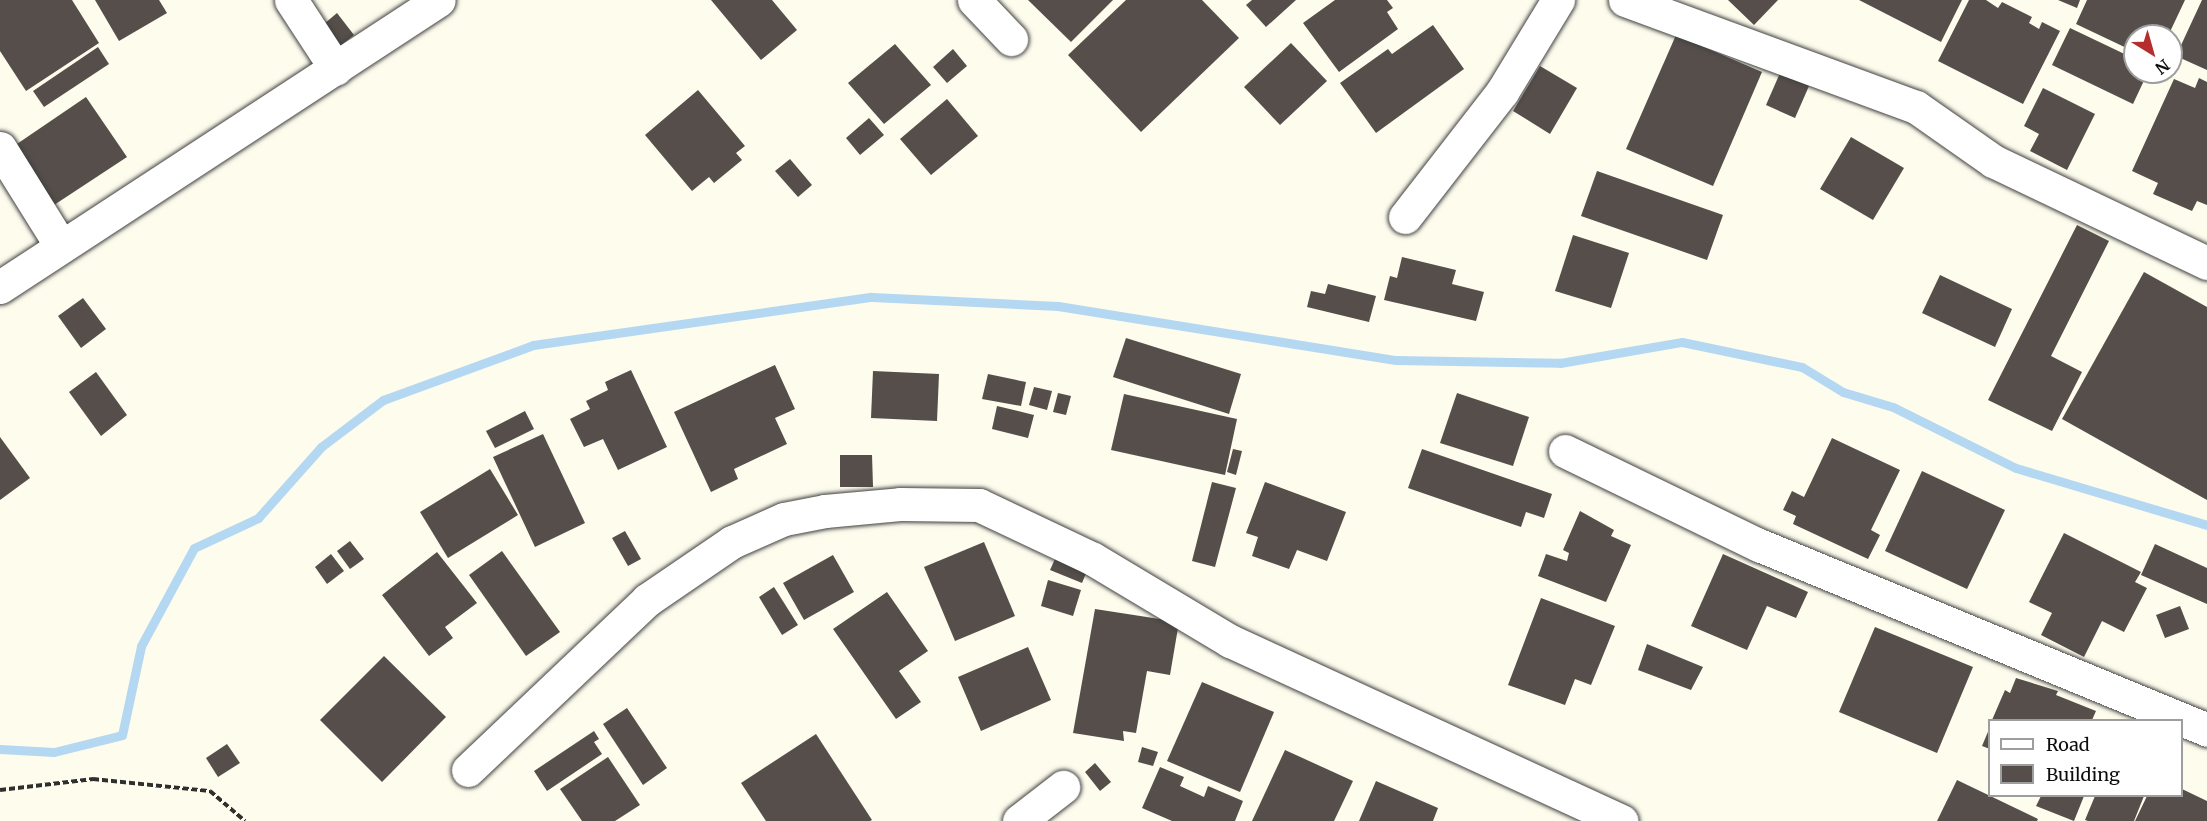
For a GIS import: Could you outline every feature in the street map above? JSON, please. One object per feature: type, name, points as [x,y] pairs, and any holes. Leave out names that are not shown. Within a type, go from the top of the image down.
[{"type":"street","points":[[291,0],[336,69]]},
{"type":"street","points":[[0,287],[439,0]]},
{"type":"street","points":[[974,0],[1011,39]]},
{"type":"street","points":[[1405,217],[1502,92],[1558,0]]},
{"type":"street","points":[[1625,0],[1916,107],[1993,161],[2207,263]]},
{"type":"street","points":[[0,148],[61,246]]},
{"type":"street","points":[[1565,451],[1759,545],[2180,719]]},
{"type":"street","points":[[468,770],[647,600],[732,542],[784,519],[825,511],[900,504],[978,505],[1093,559],[1230,641],[1610,819]]},
{"type":"street","points":[[2183,720],[2207,730]]},
{"type":"street","points":[[1019,821],[1063,787]]},
{"type":"path","points":[[0,790],[93,779],[169,790],[210,791],[245,821]]},
{"type":"building","points":[[0,0],[72,0],[99,43],[26,91],[0,51]]},
{"type":"building","points":[[95,0],[159,0],[167,13],[119,41]]},
{"type":"building","points":[[711,0],[772,0],[797,30],[761,60]]},
{"type":"building","points":[[1028,0],[1113,0],[1071,42]]},
{"type":"building","points":[[1126,0],[1202,0],[1239,38],[1141,132],[1068,55]]},
{"type":"building","points":[[1252,0],[1296,0],[1266,27],[1246,5]]},
{"type":"building","points":[[1335,0],[1387,0],[1393,8],[1387,12],[1398,29],[1339,72],[1303,23]]},
{"type":"building","points":[[1728,0],[1778,0],[1754,25]]},
{"type":"building","points":[[1859,0],[1962,0],[1941,42]]},
{"type":"building","points":[[1969,0],[1986,0],[1998,8],[2002,2],[2032,17],[2029,23],[2039,29],[2042,22],[2060,31],[2023,104],[1938,61]]},
{"type":"building","points":[[2058,0],[2080,0],[2077,8]]},
{"type":"building","points":[[2087,0],[2185,0],[2174,24],[2123,24],[2123,46],[2076,24]]},
{"type":"building","points":[[2202,0],[2207,0],[2207,70],[2183,59],[2183,41]]},
{"type":"building","points":[[337,13],[354,35],[335,50],[318,29]]},
{"type":"building","points":[[1433,25],[1464,69],[1376,133],[1340,83],[1388,49],[1392,54]]},
{"type":"building","points":[[2070,28],[2123,53],[2123,84],[2142,84],[2133,104],[2052,65]]},
{"type":"building","points":[[1676,35],[1762,72],[1713,186],[1626,149]]},
{"type":"building","points":[[1291,43],[1327,81],[1280,125],[1244,87]]},
{"type":"building","points":[[895,44],[931,85],[884,124],[848,83]]},
{"type":"building","points":[[98,47],[109,64],[44,107],[33,91]]},
{"type":"building","points":[[953,49],[967,66],[947,83],[933,67]]},
{"type":"building","points":[[1540,66],[1577,88],[1550,134],[1513,111]]},
{"type":"building","points":[[1780,73],[1809,86],[1795,118],[1766,105]]},
{"type":"building","points":[[2199,78],[2207,82],[2207,205],[2197,201],[2192,211],[2153,194],[2158,183],[2132,171],[2172,84],[2183,83],[2195,88]]},
{"type":"building","points":[[2043,88],[2095,114],[2067,170],[2030,151],[2039,134],[2024,126]]},
{"type":"building","points":[[698,90],[745,146],[736,153],[742,160],[714,183],[709,177],[692,191],[645,135]]},
{"type":"building","points":[[86,97],[127,157],[51,207],[11,148]]},
{"type":"building","points":[[947,99],[978,136],[931,175],[900,139]]},
{"type":"building","points":[[869,118],[884,135],[860,155],[846,138]]},
{"type":"building","points":[[1851,137],[1904,168],[1873,220],[1820,189]]},
{"type":"building","points":[[790,159],[812,185],[798,197],[775,171]]},
{"type":"building","points":[[1597,171],[1723,215],[1707,260],[1581,216]]},
{"type":"building","points":[[2077,225],[2109,241],[2051,356],[2082,372],[2052,431],[1988,400]]},
{"type":"building","points":[[1573,235],[1629,253],[1611,308],[1555,291]]},
{"type":"building","points":[[1402,257],[1456,270],[1452,284],[1484,292],[1476,321],[1384,300],[1390,276],[1397,278]]},
{"type":"building","points":[[2144,272],[2207,307],[2207,500],[2062,419]]},
{"type":"building","points":[[1940,275],[2012,309],[1995,347],[1922,313]]},
{"type":"building","points":[[1328,284],[1376,296],[1369,322],[1307,307],[1311,291],[1325,294]]},
{"type":"building","points":[[83,298],[106,329],[81,348],[58,316]]},
{"type":"building","points":[[1126,338],[1241,374],[1229,414],[1113,377]]},
{"type":"building","points":[[775,365],[795,409],[775,418],[787,444],[734,469],[738,479],[711,492],[674,412]]},
{"type":"building","points":[[631,370],[667,447],[618,470],[603,439],[584,447],[570,419],[590,409],[586,401],[608,390],[605,382]]},
{"type":"building","points":[[873,371],[939,374],[937,421],[871,418]]},
{"type":"building","points":[[96,372],[127,415],[101,436],[69,392]]},
{"type":"building","points":[[988,374],[1026,382],[1021,406],[982,399]]},
{"type":"building","points":[[1034,387],[1052,391],[1047,410],[1029,405]]},
{"type":"building","points":[[1058,393],[1071,396],[1066,415],[1053,412]]},
{"type":"building","points":[[1457,393],[1529,417],[1513,466],[1440,443]]},
{"type":"building","points":[[1124,394],[1237,419],[1225,475],[1111,450]]},
{"type":"building","points":[[997,406],[1034,415],[1028,438],[992,429]]},
{"type":"building","points":[[525,411],[534,429],[495,448],[486,431]]},
{"type":"building","points":[[543,434],[585,523],[535,547],[493,457]]},
{"type":"building","points":[[0,437],[30,478],[0,500]]},
{"type":"building","points":[[1832,438],[1900,470],[1871,530],[1880,535],[1868,559],[1793,524],[1796,516],[1783,510],[1792,491],[1804,497]]},
{"type":"building","points":[[1233,449],[1242,451],[1236,475],[1227,472]]},
{"type":"building","points":[[1422,449],[1552,494],[1544,518],[1526,512],[1521,527],[1408,488]]},
{"type":"building","points":[[840,455],[872,455],[873,487],[840,487]]},
{"type":"building","points":[[490,469],[518,515],[448,558],[420,512]]},
{"type":"building","points":[[1922,471],[2005,510],[1967,589],[1885,551]]},
{"type":"building","points":[[1212,482],[1236,488],[1215,567],[1192,561]]},
{"type":"building","points":[[1265,482],[1346,512],[1327,561],[1297,550],[1289,569],[1252,556],[1258,537],[1246,533]]},
{"type":"building","points":[[1580,511],[1614,530],[1611,536],[1631,545],[1606,602],[1538,576],[1546,554],[1567,561],[1569,553],[1563,550]]},
{"type":"building","points":[[625,531],[641,559],[628,566],[612,538]]},
{"type":"building","points":[[2064,533],[2141,572],[2135,582],[2147,588],[2124,632],[2102,621],[2084,657],[2041,635],[2052,613],[2029,602]]},
{"type":"building","points":[[350,541],[364,559],[350,569],[337,551]]},
{"type":"building","points":[[984,542],[1015,616],[955,641],[924,567]]},
{"type":"building","points":[[2155,544],[2207,568],[2207,604],[2141,575]]},
{"type":"building","points":[[1059,550],[1090,564],[1082,583],[1050,570]]},
{"type":"building","points":[[502,551],[560,632],[526,656],[469,575]]},
{"type":"building","points":[[437,552],[477,603],[445,627],[453,638],[429,656],[382,595]]},
{"type":"building","points":[[331,554],[344,571],[327,584],[315,567]]},
{"type":"building","points":[[1723,554],[1808,592],[1796,618],[1767,606],[1747,650],[1691,626]]},
{"type":"building","points":[[833,555],[854,592],[804,620],[783,583]]},
{"type":"building","points":[[1048,580],[1081,590],[1073,616],[1041,606]]},
{"type":"building","points":[[774,587],[798,625],[782,635],[759,597]]},
{"type":"building","points":[[887,592],[928,651],[899,671],[921,702],[896,719],[833,629]]},
{"type":"building","points":[[1541,598],[1615,626],[1591,685],[1575,679],[1565,705],[1508,685]]},
{"type":"building","points":[[2180,606],[2189,629],[2165,638],[2156,615]]},
{"type":"building","points":[[1095,609],[1179,622],[1170,675],[1147,671],[1136,733],[1123,731],[1124,741],[1073,733]]},
{"type":"building","points":[[1875,627],[1973,667],[1937,753],[1839,712]]},
{"type":"building","points":[[1647,644],[1703,667],[1691,690],[1638,670]]},
{"type":"building","points":[[1028,647],[1051,700],[981,731],[958,677]]},
{"type":"building","points":[[384,656],[446,717],[382,782],[320,720]]},
{"type":"building","points":[[2016,678],[2058,691],[2056,695],[2096,711],[2092,719],[1992,719],[2005,690],[2010,693]]},
{"type":"building","points":[[1202,682],[1274,712],[1240,792],[1167,761]]},
{"type":"building","points":[[627,708],[667,768],[643,785],[603,724]]},
{"type":"building","points":[[594,731],[599,739],[594,742],[602,754],[547,791],[534,771]]},
{"type":"building","points":[[1988,732],[1988,748],[1982,746]]},
{"type":"building","points":[[816,734],[872,820],[766,821],[741,783]]},
{"type":"building","points":[[227,744],[240,763],[218,777],[206,758]]},
{"type":"building","points":[[1142,747],[1158,752],[1153,766],[1138,762]]},
{"type":"building","points":[[1285,750],[1353,781],[1334,821],[1252,821]]},
{"type":"building","points":[[608,757],[640,805],[615,821],[582,821],[560,789]]},
{"type":"building","points":[[1095,763],[1111,782],[1100,791],[1085,772]]},
{"type":"building","points":[[1160,767],[1184,777],[1180,786],[1204,797],[1208,786],[1243,801],[1235,821],[1172,821],[1142,808]]},
{"type":"building","points":[[1957,780],[1988,795],[1988,797],[2038,819],[2037,821],[1937,821]]},
{"type":"building","points":[[1376,781],[1438,808],[1433,821],[1359,821]]},
{"type":"building","points":[[2183,789],[2207,801],[2207,821],[2135,821],[2147,797],[2183,797]]},
{"type":"building","points":[[2040,797],[2084,797],[2074,821],[2036,806]]},
{"type":"building","points":[[2095,797],[2144,797],[2134,821],[2085,820]]},
{"type":"waterway","points":[[0,749],[54,752],[122,735],[141,646],[194,548],[258,518],[321,447],[383,400],[533,345],[872,297],[1058,306],[1396,360],[1560,363],[1682,342],[1802,367],[1843,392],[1893,407],[2016,468],[2207,525]]}]
